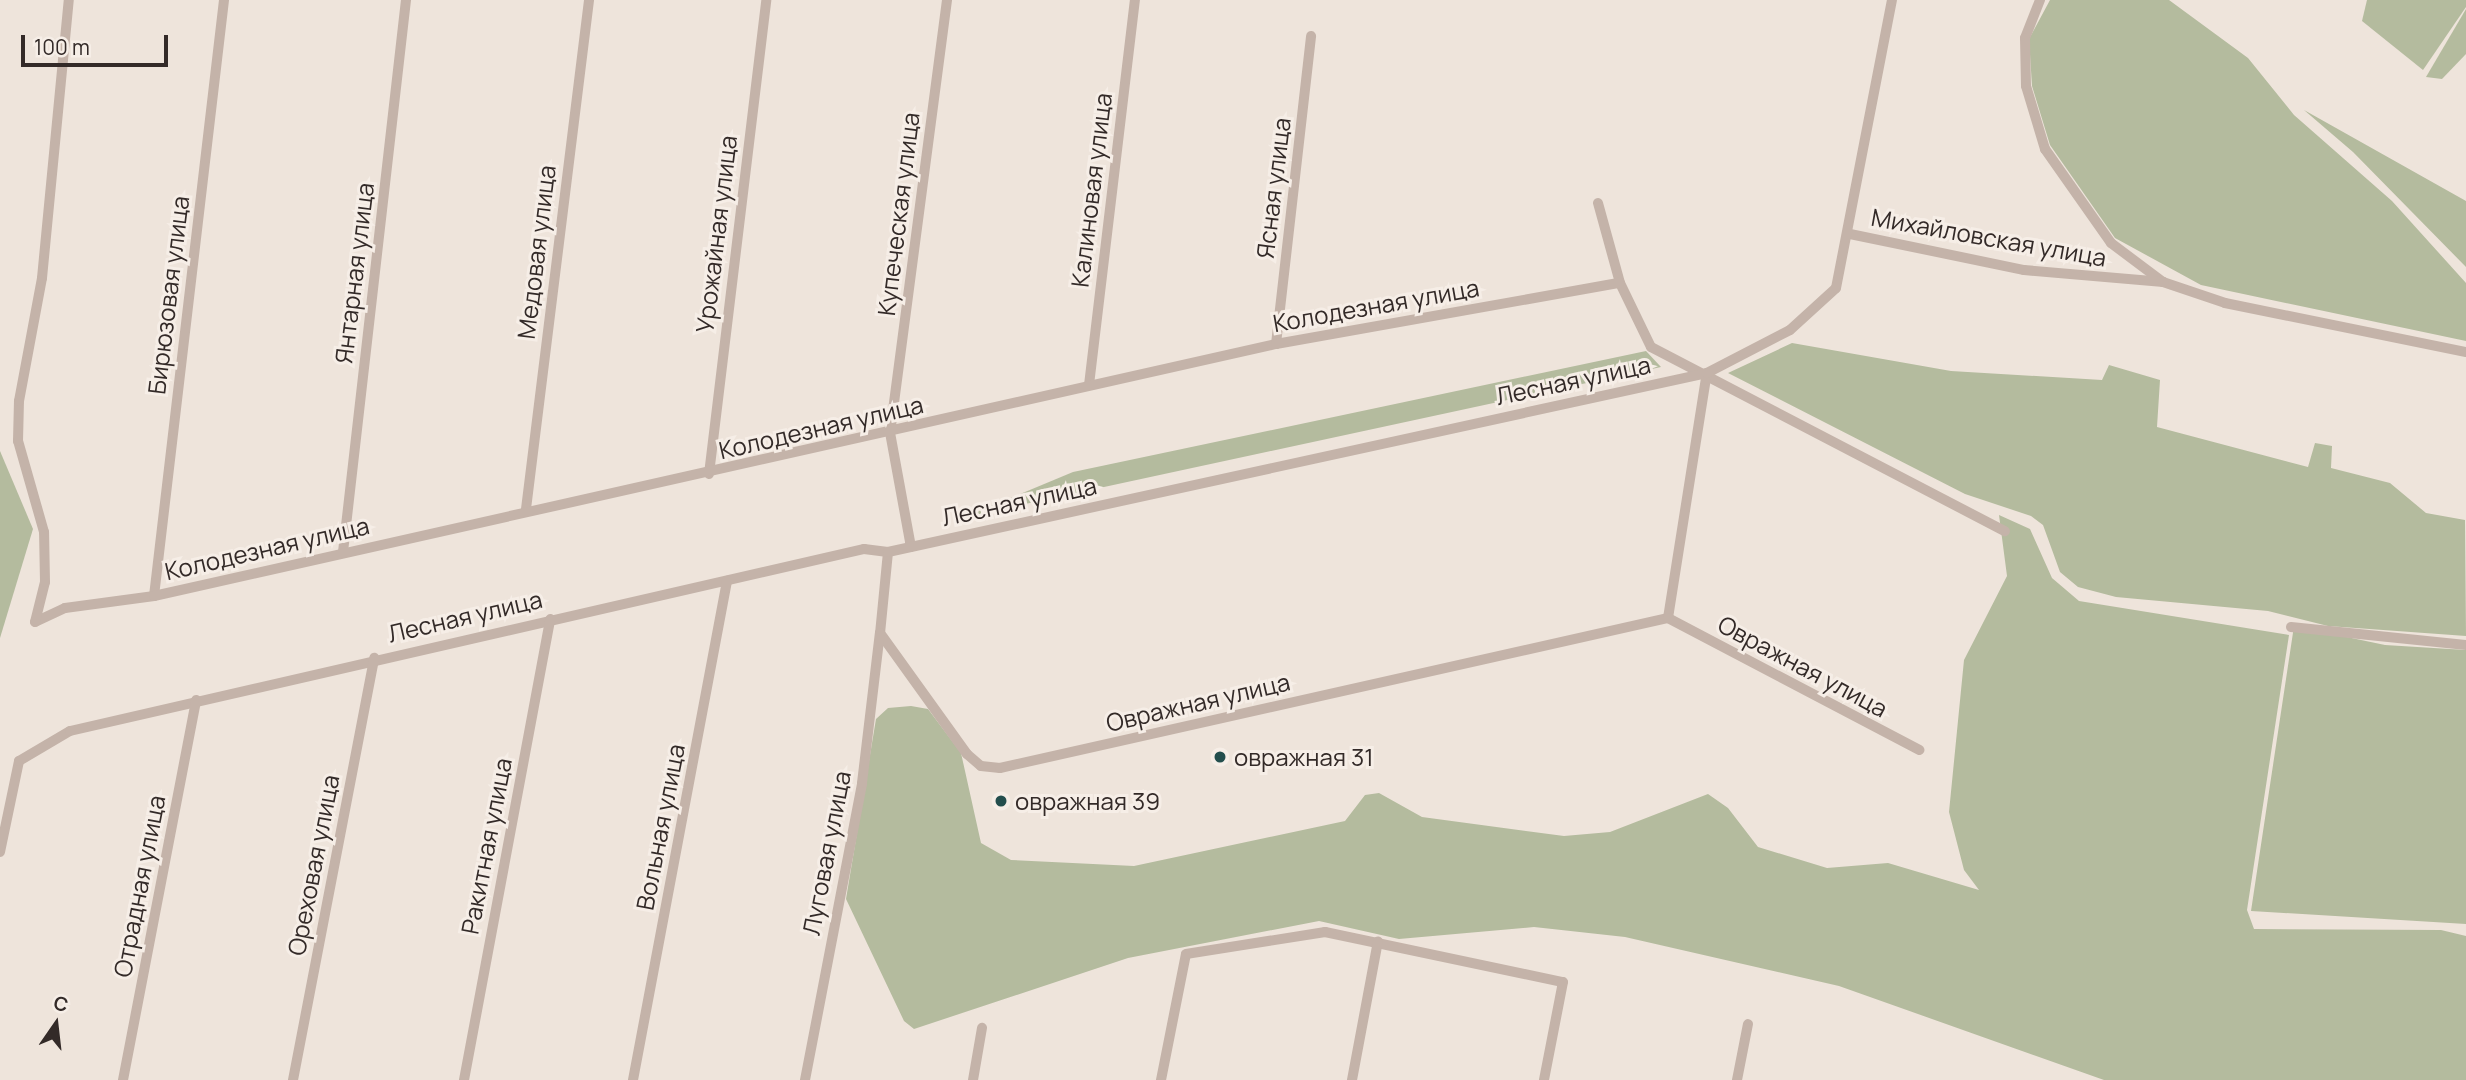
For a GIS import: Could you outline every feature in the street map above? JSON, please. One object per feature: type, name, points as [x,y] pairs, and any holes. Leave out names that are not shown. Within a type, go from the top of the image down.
[{"type":"street","name":"Колодезная улица","points":[[69,0],[41,278],[19,401],[18,440],[44,532],[45,582],[35,622],[65,608],[154,596],[526,509],[709,474],[1276,344],[1619,283]]},
{"type":"street","name":"Бирюзовая улица","points":[[154,596],[224,0]]},
{"type":"street","name":"Янтарная улица","points":[[343,552],[406,0]]},
{"type":"street","name":"Медовая улица","points":[[526,509],[589,0]]},
{"type":"street","name":"Урожайная улица","points":[[709,474],[765,0]]},
{"type":"street","name":"Купеческая улица","points":[[911,547],[890,433],[947,0]]},
{"type":"street","name":"Калиновая улица","points":[[1089,385],[1135,0]]},
{"type":"street","name":"Михайловская улица","points":[[1707,373],[1790,330],[1836,288],[1850,234],[1892,0]]},
{"type":"street","name":"Михайловская улица","points":[[2040,0],[2025,38],[2026,86],[2045,149],[2111,243],[2163,282]]},
{"type":"street","name":"Ясная улица","points":[[1276,344],[1311,36]]},
{"type":"street","points":[[1598,203],[1619,283],[1651,347],[1707,373],[2005,531]]},
{"type":"street","name":"Михайловская улица","points":[[1850,234],[2024,270],[2163,282],[2225,303],[2466,352]]},
{"type":"street","points":[[1668,618],[1707,373]]},
{"type":"street","name":"Лесная улица","points":[[0,852],[19,761],[70,731],[374,658],[727,582],[864,549],[888,552],[1707,373]]},
{"type":"street","points":[[880,633],[888,552]]},
{"type":"street","name":"Вольная улица","points":[[634,1080],[727,582]]},
{"type":"street","name":"Овражная улица","points":[[880,633],[967,754],[981,766],[1000,768],[1668,618],[1919,750]]},
{"type":"street","name":"Ракитная улица","points":[[464,1080],[550,619]]},
{"type":"street","points":[[2291,627],[2466,645]]},
{"type":"street","name":"Луговая улица","points":[[805,1080],[862,783],[880,633]]},
{"type":"street","name":"Ореховая улица","points":[[293,1080],[374,658]]},
{"type":"street","name":"Отрадная улица","points":[[123,1080],[195,700]]},
{"type":"street","points":[[1161,1080],[1186,954],[1325,932],[1563,982],[1544,1080]]},
{"type":"street","points":[[1352,1080],[1378,941]]},
{"type":"street","points":[[1737,1080],[1748,1024]]},
{"type":"street","points":[[973,1080],[982,1028]]},
{"type":"green space","points":[[2050,0],[2169,0],[2248,58],[2294,115],[2392,201],[2466,283],[2466,341],[2201,285],[2115,238],[2050,145],[2032,86],[2029,39]]},
{"type":"green space","points":[[2367,0],[2466,0],[2466,7],[2423,70],[2362,21]]},
{"type":"green space","points":[[2466,9],[2466,54],[2442,79],[2426,77]]},
{"type":"green space","points":[[2304,110],[2466,201],[2466,267],[2353,152]]},
{"type":"green space","points":[[1792,343],[1951,371],[2102,380],[2109,365],[2160,380],[2157,427],[2308,467],[2315,443],[2332,446],[2331,468],[2390,483],[2426,513],[2465,520],[2466,636],[2328,626],[2268,611],[2116,597],[2078,587],[2060,572],[2043,525],[2031,516],[1965,494],[1728,373]]},
{"type":"green space","points":[[1646,351],[1661,367],[965,517],[1073,472]]},
{"type":"green space","points":[[0,451],[33,529],[0,638]]},
{"type":"green space","points":[[1999,515],[2030,529],[2052,578],[2079,601],[2289,635],[2247,910],[2254,929],[2441,930],[2466,936],[2466,1080],[2104,1080],[1839,986],[1625,937],[1534,927],[1399,939],[1319,921],[1128,958],[914,1029],[904,1021],[846,899],[876,719],[888,708],[911,706],[928,709],[961,753],[981,843],[1011,860],[1134,866],[1345,821],[1365,795],[1379,793],[1422,817],[1564,836],[1610,832],[1708,794],[1728,808],[1758,847],[1827,868],[1888,863],[1979,890],[1964,870],[1949,812],[1964,660],[2007,576]]},
{"type":"green space","points":[[2294,626],[2385,645],[2466,650],[2466,924],[2251,911]]},
{"type":"place","name":"овражная 31","points":[[1220,757]]},
{"type":"place","name":"овражная 39","points":[[1001,801]]}]
